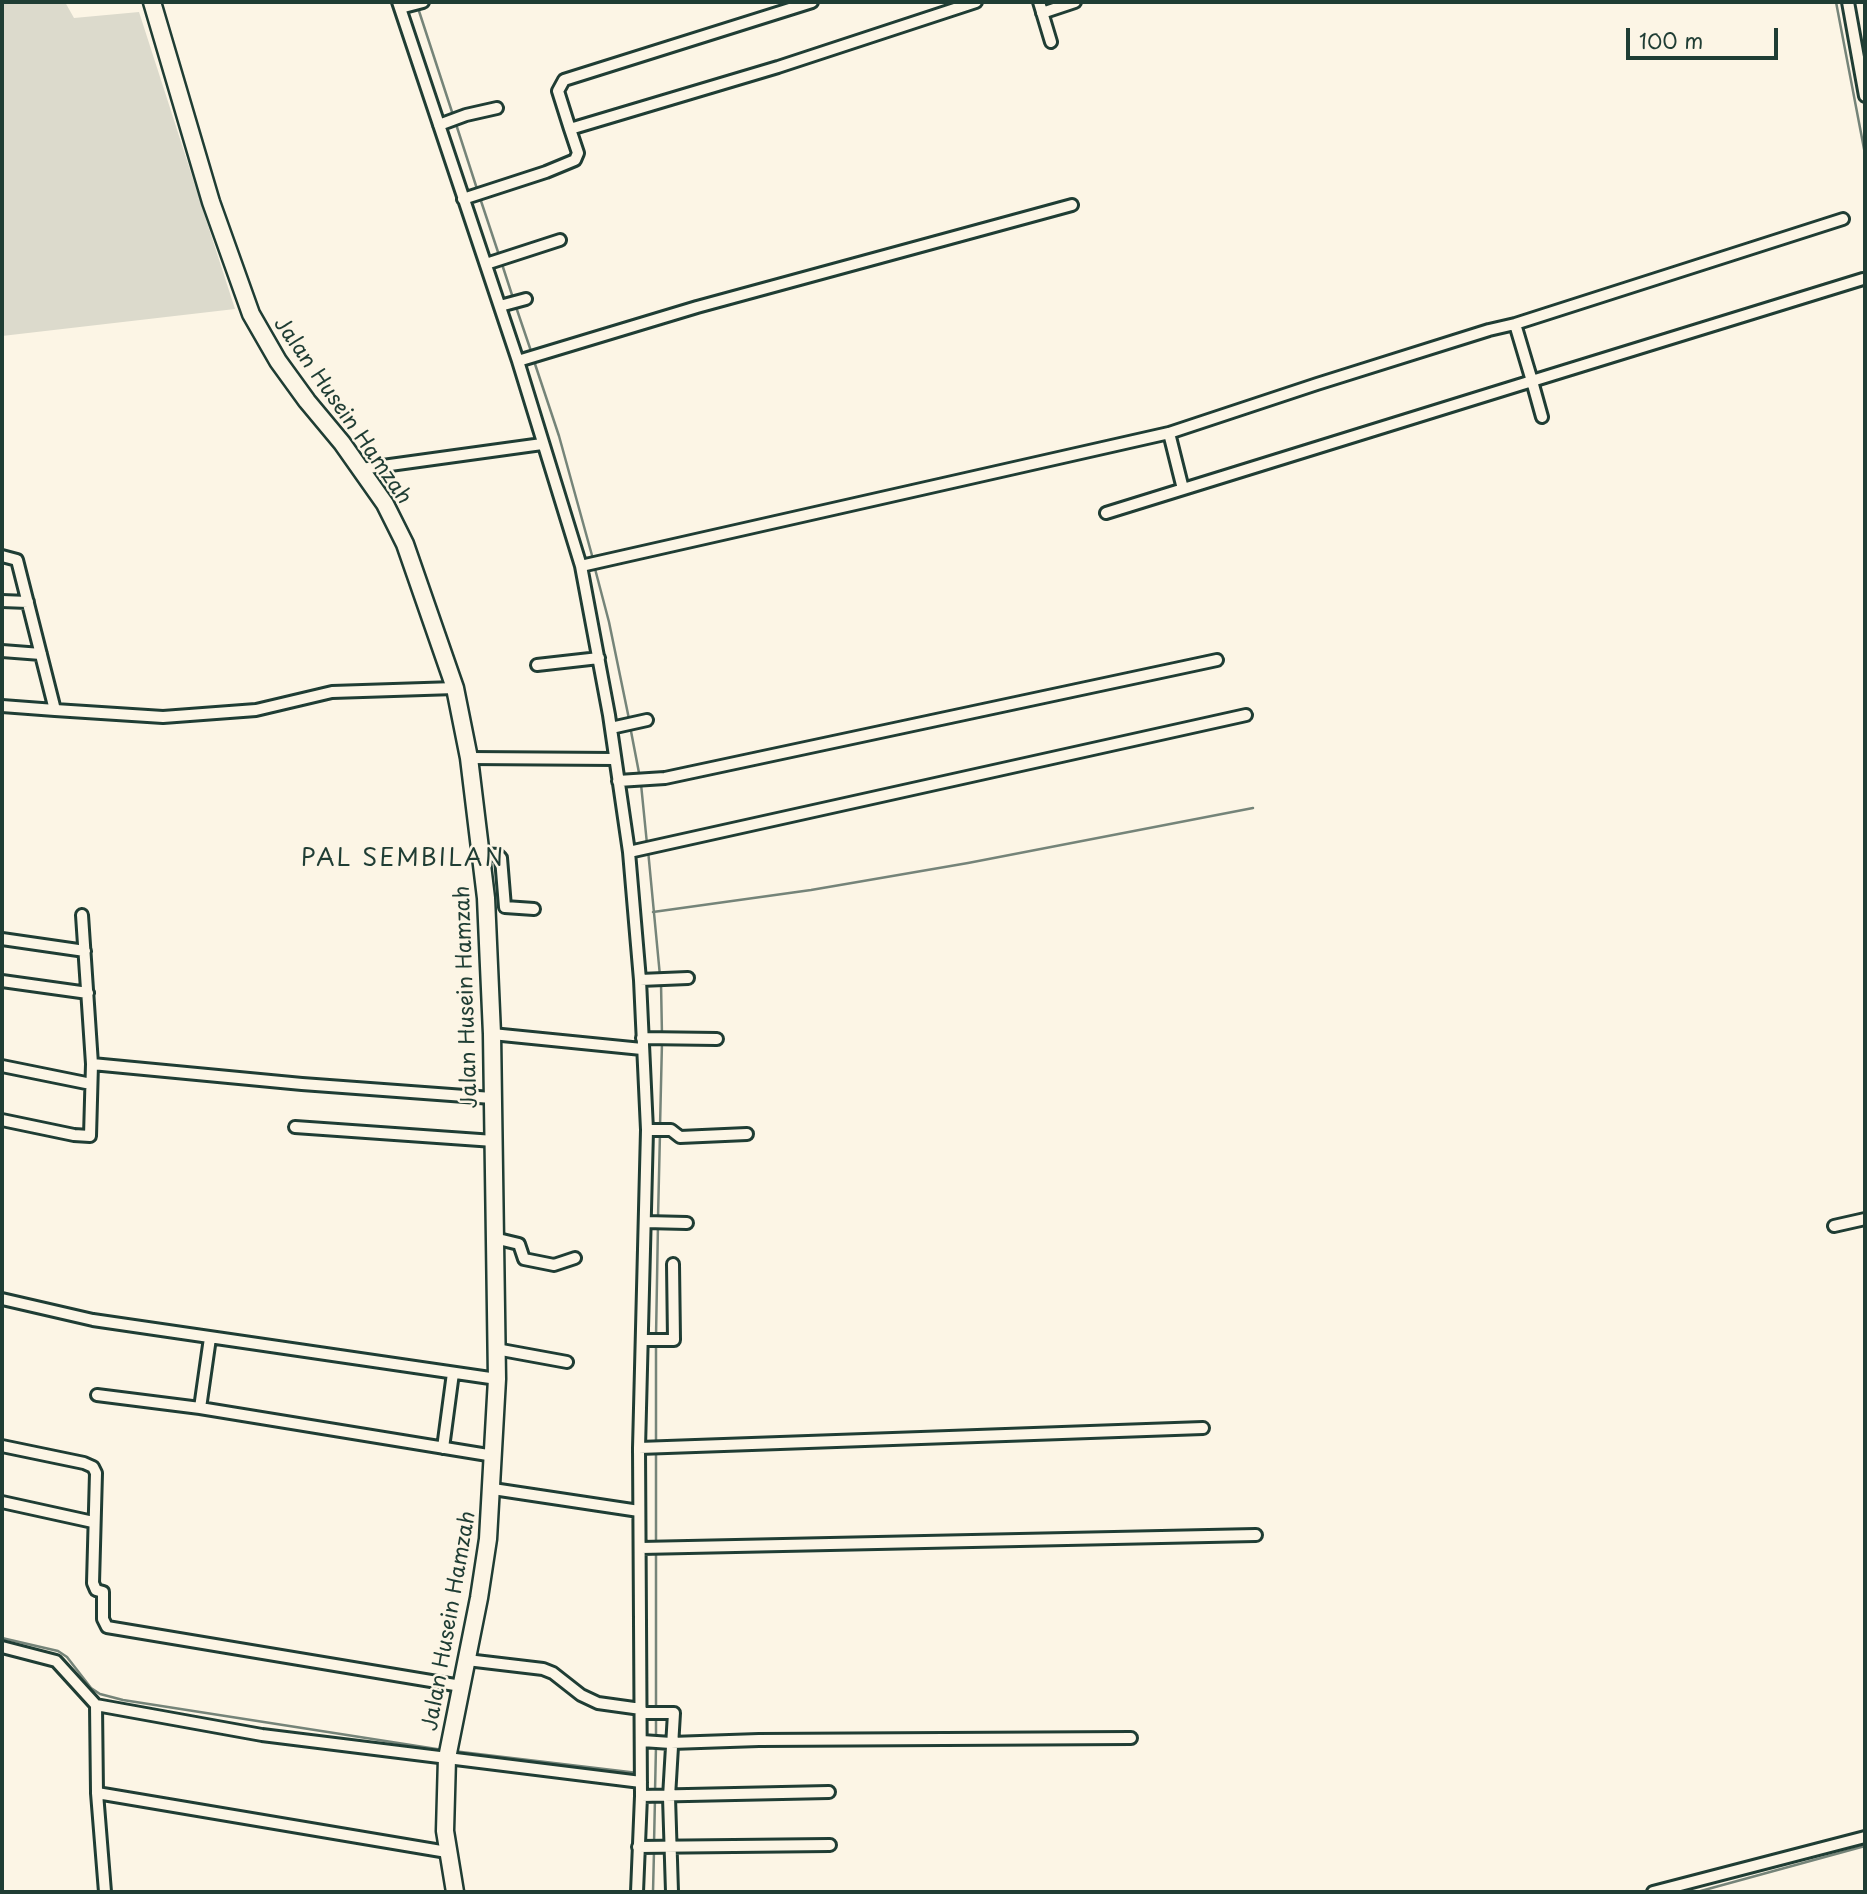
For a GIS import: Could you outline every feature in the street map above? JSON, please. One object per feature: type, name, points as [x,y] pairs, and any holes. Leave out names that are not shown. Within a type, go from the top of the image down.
[{"type":"street","name":"Jalan Husein Hamzah","points":[[152,2],[211,202],[251,314],[278,361],[385,504],[405,544],[455,688],[469,758],[486,898],[492,1034],[497,1379],[493,1489],[487,1551],[448,1753],[445,1813],[447,1852],[454,1892]]},
{"type":"street","points":[[423,2],[401,5],[504,305],[542,444],[582,566],[631,851],[643,980],[650,1130],[644,1448],[639,1511],[644,1548],[639,1618],[643,1712],[637,1892]]},
{"type":"street","points":[[467,198],[545,172],[577,158],[578,153],[558,91],[564,80],[813,2]]},
{"type":"street","points":[[570,129],[778,67],[976,2]]},
{"type":"street","points":[[1051,41],[1041,7],[1075,2]]},
{"type":"street","points":[[1848,2],[1865,96]]},
{"type":"street","points":[[442,124],[497,108]]},
{"type":"street","points":[[518,361],[697,307],[1072,205]]},
{"type":"street","points":[[582,566],[1169,433],[1343,375],[1515,324],[1843,219]]},
{"type":"street","points":[[488,263],[559,240]]},
{"type":"street","points":[[1106,513],[1863,279]]},
{"type":"street","points":[[504,305],[526,299]]},
{"type":"street","points":[[1515,324],[1542,417]]},
{"type":"street","points":[[1169,433],[1184,489]]},
{"type":"street","points":[[361,469],[542,444]]},
{"type":"street","points":[[2,556],[17,560],[55,710]]},
{"type":"street","points":[[2,601],[28,602]]},
{"type":"street","points":[[2,652],[41,654]]},
{"type":"street","points":[[537,665],[598,658]]},
{"type":"street","points":[[620,781],[648,780],[905,728],[1217,660]]},
{"type":"street","points":[[2,706],[163,717],[256,710],[332,692],[455,688]]},
{"type":"street","points":[[631,851],[1246,715]]},
{"type":"street","points":[[611,728],[647,720]]},
{"type":"street","points":[[469,758],[615,759]]},
{"type":"street","points":[[481,854],[498,855],[501,858],[505,907],[534,909]]},
{"type":"street","points":[[2,1120],[90,1136],[92,1064],[82,915]]},
{"type":"street","points":[[2,939],[85,951]]},
{"type":"street","points":[[643,980],[688,978]]},
{"type":"street","points":[[2,981],[88,993]]},
{"type":"street","points":[[492,1034],[644,1042],[670,1038],[717,1039]]},
{"type":"street","points":[[92,1064],[302,1084],[492,1098]]},
{"type":"street","points":[[2,1066],[91,1084]]},
{"type":"street","points":[[295,1127],[494,1141]]},
{"type":"street","points":[[650,1130],[671,1130],[680,1137],[747,1134]]},
{"type":"street","points":[[1835,1226],[1865,1219]]},
{"type":"street","points":[[648,1222],[687,1223]]},
{"type":"street","points":[[494,1238],[519,1244],[524,1259],[554,1265],[575,1258]]},
{"type":"street","points":[[645,1340],[674,1340],[673,1264]]},
{"type":"street","points":[[2,1299],[93,1320],[497,1379]]},
{"type":"street","points":[[200,1408],[210,1338]]},
{"type":"street","points":[[496,1349],[567,1362]]},
{"type":"street","points":[[443,1448],[453,1373]]},
{"type":"street","points":[[97,1395],[200,1408],[494,1456]]},
{"type":"street","points":[[644,1448],[1203,1428]]},
{"type":"street","points":[[2,1446],[93,1467],[96,1474],[93,1583],[96,1590],[103,1592],[103,1619],[107,1627],[461,1686]]},
{"type":"street","points":[[493,1489],[639,1511]]},
{"type":"street","points":[[2,1502],[93,1522]]},
{"type":"street","points":[[644,1548],[1256,1535]]},
{"type":"street","points":[[2,1647],[56,1661],[96,1705],[262,1735],[448,1753],[641,1777]]},
{"type":"street","points":[[467,1660],[544,1669],[554,1673],[581,1695],[598,1703],[643,1712],[674,1713],[665,1846],[671,1892]]},
{"type":"street","points":[[96,1705],[97,1793],[105,1892]]},
{"type":"street","points":[[642,1741],[671,1743],[1131,1738]]},
{"type":"street","points":[[642,1796],[829,1792]]},
{"type":"street","points":[[97,1793],[447,1852]]},
{"type":"street","points":[[1654,1892],[1865,1837]]},
{"type":"street","points":[[639,1847],[830,1845]]},
{"type":"shaded area","points":[[2,2],[65,2],[74,18],[139,12],[235,309],[2,336]]},
{"type":"waterway","points":[[1836,2],[1865,154]]},
{"type":"waterway","points":[[418,8],[453,115]]},
{"type":"waterway","points":[[455,121],[478,192]]},
{"type":"waterway","points":[[480,198],[499,255]]},
{"type":"waterway","points":[[501,261],[513,298]]},
{"type":"waterway","points":[[515,304],[532,354]]},
{"type":"waterway","points":[[534,361],[559,436],[593,559]]},
{"type":"waterway","points":[[594,565],[629,719]]},
{"type":"waterway","points":[[630,726],[640,778]]},
{"type":"waterway","points":[[641,784],[647,844]]},
{"type":"waterway","points":[[653,912],[811,890],[968,863],[1253,808]]},
{"type":"waterway","points":[[648,850],[660,976]]},
{"type":"waterway","points":[[661,983],[662,1036]]},
{"type":"waterway","points":[[660,1127],[662,1042]]},
{"type":"waterway","points":[[658,1218],[660,1133]]},
{"type":"waterway","points":[[656,1337],[658,1224]]},
{"type":"waterway","points":[[656,1343],[656,1445]]},
{"type":"waterway","points":[[656,1452],[656,1543]]},
{"type":"waterway","points":[[656,1550],[656,1711]]},
{"type":"waterway","points":[[2,1638],[58,1651],[67,1657],[91,1688],[100,1694],[123,1700],[443,1750]]},
{"type":"waterway","points":[[656,1718],[656,1739]]},
{"type":"waterway","points":[[655,1792],[656,1746]]},
{"type":"waterway","points":[[453,1751],[638,1773]]},
{"type":"waterway","points":[[654,1844],[655,1798]]},
{"type":"waterway","points":[[1697,1892],[1865,1846]]},
{"type":"waterway","points":[[653,1892],[654,1851]]},
{"type":"district","name":"PAL SEMBILAN","points":[[403,859]]}]
